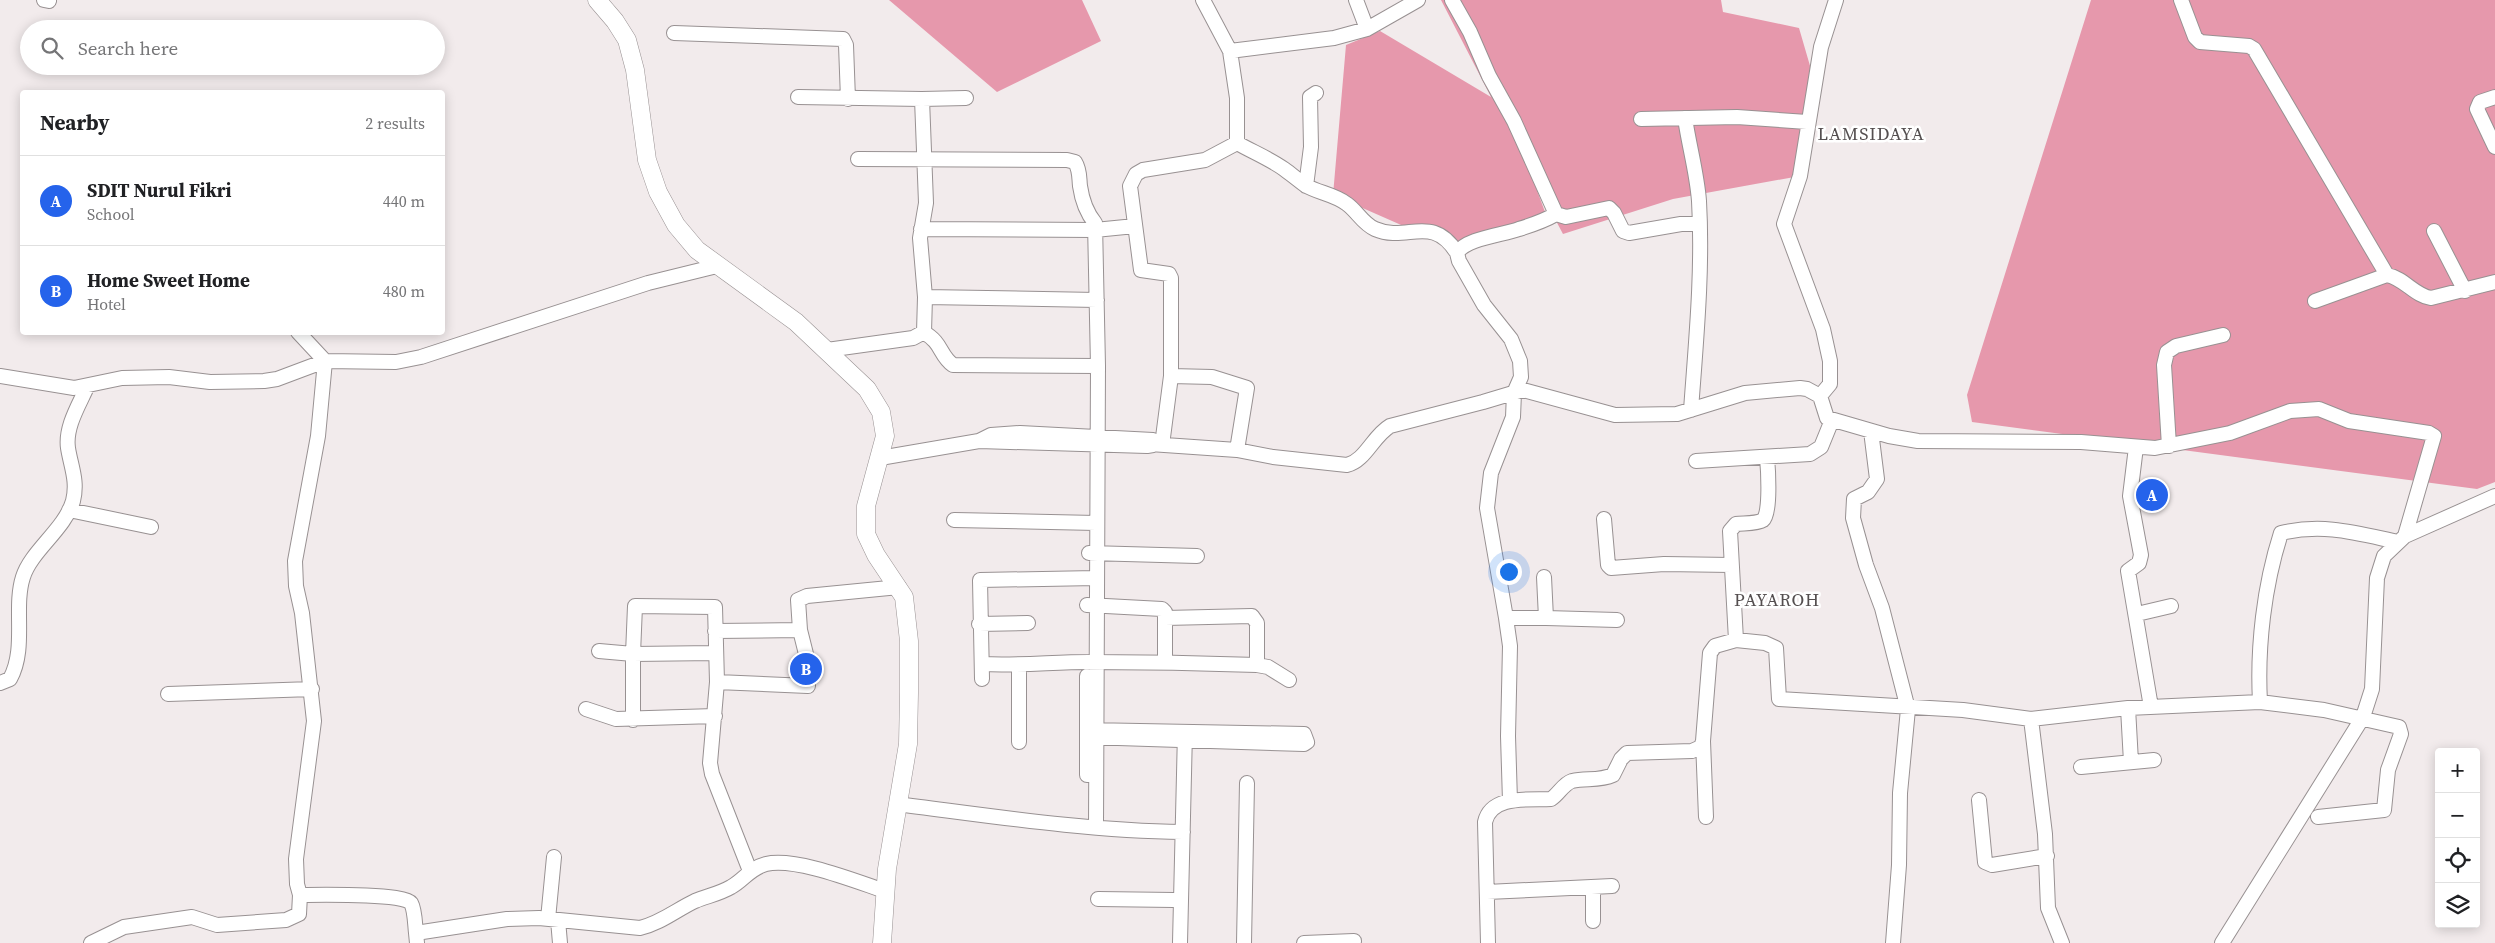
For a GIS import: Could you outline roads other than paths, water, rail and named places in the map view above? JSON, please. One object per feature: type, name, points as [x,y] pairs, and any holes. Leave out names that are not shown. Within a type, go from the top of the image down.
[{"type":"main road","points":[[597,0],[615,21],[627,40],[635,70],[647,160],[658,192],[676,225],[697,250],[796,322],[827,350],[867,389],[881,412],[885,436],[866,506],[866,534],[876,555],[904,597],[909,641],[908,744],[885,891],[882,943]]},
{"type":"street","points":[[1203,0],[1230,51],[1237,98],[1237,143]]},
{"type":"street","points":[[1356,0],[1366,29]]},
{"type":"street","points":[[1230,51],[1334,38],[1366,29],[1418,0]]},
{"type":"street","points":[[1452,0],[1470,32],[1489,76],[1514,121],[1556,214]]},
{"type":"street","points":[[1820,396],[1830,384],[1829,352],[1815,304],[1784,224],[1800,176],[1807,122],[1821,47],[1836,0]]},
{"type":"street","points":[[2181,0],[2195,37],[2200,42],[2249,46],[2254,49],[2387,275]]},
{"type":"street","points":[[674,33],[843,39],[846,45],[848,99]]},
{"type":"street","points":[[1306,186],[1312,147],[1310,97],[1316,93]]},
{"type":"street","points":[[798,97],[848,99],[966,98]]},
{"type":"street","points":[[2495,98],[2480,102],[2477,109],[2495,147]]},
{"type":"street","points":[[922,99],[926,160],[926,203],[922,225],[925,297],[923,332]]},
{"type":"street","points":[[1641,119],[1737,117],[1807,122]]},
{"type":"street","points":[[1685,118],[1696,182],[1699,224],[1698,304],[1691,410]]},
{"type":"street","points":[[1237,143],[1283,168],[1306,186],[1333,195],[1347,204],[1376,230],[1388,232],[1437,232],[1450,241],[1484,305],[1511,339],[1520,361],[1521,377],[1514,393],[1513,417],[1491,473],[1487,508],[1510,646],[1508,736],[1510,801]]},
{"type":"street","points":[[1156,445],[1171,376],[1171,278],[1169,274],[1163,272],[1141,270],[1130,186],[1136,174],[1153,167],[1205,160],[1237,143]]},
{"type":"street","points":[[858,159],[1068,160],[1075,162],[1079,168],[1081,193],[1090,224],[1093,300],[1092,822]]},
{"type":"street","points":[[1457,253],[1480,239],[1517,230],[1556,214],[1566,217],[1608,208],[1614,213],[1623,231],[1629,233],[1681,224],[1699,224]]},
{"type":"street","points":[[922,225],[1090,224],[1110,227],[1135,226]]},
{"type":"street","points":[[2434,231],[2465,291]]},
{"type":"street","points":[[0,376],[46,385],[74,388],[88,387],[122,378],[169,377],[210,382],[264,381],[277,379],[325,360],[396,362],[420,357],[648,282],[717,266]]},
{"type":"street","points":[[2315,301],[2387,275],[2397,277],[2425,298],[2437,298],[2495,282]]},
{"type":"street","points":[[925,297],[1093,300]]},
{"type":"street","points":[[923,332],[934,338],[948,361],[953,365],[1094,367]]},
{"type":"street","points":[[827,350],[913,338],[923,332]]},
{"type":"street","points":[[91,943],[124,927],[192,917],[217,925],[286,920],[299,914],[300,895],[297,884],[296,860],[314,733],[312,689],[302,613],[296,586],[295,561],[318,436],[325,360],[301,335]]},
{"type":"street","points":[[2169,446],[2164,365],[2167,352],[2176,346],[2222,335]]},
{"type":"street","points":[[1171,376],[1212,377],[1247,388],[1237,450]]},
{"type":"street","points":[[0,683],[10,679],[16,661],[23,576],[73,503],[76,480],[68,446],[74,416],[88,387]]},
{"type":"street","points":[[880,458],[979,441],[1094,441],[1237,450],[1272,457],[1347,465],[1355,463],[1378,434],[1390,426],[1526,390],[1615,415],[1677,414],[1745,393],[1781,389],[1807,389],[1820,396],[1827,418],[1832,420],[1821,447],[1816,452],[1810,454],[1696,461]]},
{"type":"street","points":[[1827,418],[1870,431],[1918,441],[2082,442],[2136,447],[2169,446],[2230,433],[2290,411],[2319,409],[2349,421],[2429,433],[2434,436],[2432,448],[2402,539]]},
{"type":"street","points":[[1870,431],[1877,479],[1868,492],[1854,499],[1852,510],[1866,565],[1882,608],[1908,709],[1900,793],[1900,865],[1893,943]]},
{"type":"street","points":[[2136,447],[2130,496],[2140,554],[2139,563],[2128,571],[2137,614],[2151,707]]},
{"type":"street","points":[[1736,640],[1736,601],[1731,565],[1730,530],[1732,526],[1762,521],[1765,517],[1768,486],[1767,457]]},
{"type":"street","points":[[2222,943],[2363,717],[2372,689],[2377,578],[2384,556],[2402,539],[2495,496]]},
{"type":"street","points":[[69,510],[151,527]]},
{"type":"street","points":[[1604,519],[1608,565],[1611,568],[1664,564],[1731,565]]},
{"type":"street","points":[[954,520],[1092,523]]},
{"type":"street","points":[[2260,702],[2262,635],[2274,554],[2281,533],[2305,528],[2339,530],[2402,539]]},
{"type":"street","points":[[1092,553],[1197,556]]},
{"type":"street","points":[[1544,577],[1546,618]]},
{"type":"street","points":[[982,679],[979,624],[980,580],[1092,578]]},
{"type":"street","points":[[717,682],[808,686],[807,658],[800,630],[798,600],[807,596],[899,587]]},
{"type":"street","points":[[1091,605],[1162,609],[1165,612],[1165,662]]},
{"type":"street","points":[[633,720],[633,614],[635,606],[715,606],[717,682],[710,762],[712,774],[750,872]]},
{"type":"street","points":[[2137,614],[2171,606]]},
{"type":"street","points":[[1165,618],[1252,616],[1257,623],[1257,665]]},
{"type":"street","points":[[1506,618],[1617,620]]},
{"type":"street","points":[[979,624],[1028,623]]},
{"type":"street","points":[[715,631],[800,630]]},
{"type":"street","points":[[1706,817],[1703,741],[1710,653],[1715,646],[1736,640],[1765,643],[1776,648],[1779,699],[1908,709],[1963,710],[2031,718],[2128,708],[2260,702],[2324,710],[2395,725],[2400,730],[2388,770],[2384,810],[2318,817]]},
{"type":"street","points":[[599,651],[633,654],[715,653]]},
{"type":"street","points":[[982,664],[1019,666],[1092,662],[1165,662],[1257,665],[1268,667],[1289,680]]},
{"type":"street","points":[[1019,666],[1019,742]]},
{"type":"street","points":[[168,694],[312,689]]},
{"type":"street","points":[[2128,708],[2131,762]]},
{"type":"street","points":[[586,709],[616,719],[633,720],[715,716]]},
{"type":"street","points":[[2031,718],[2047,856],[2048,908],[2062,943]]},
{"type":"street","points":[[1091,734],[1181,736],[1304,734],[1307,742],[1304,744],[1181,736]]},
{"type":"street","points":[[1180,943],[1179,827],[1181,736]]},
{"type":"street","points":[[1488,943],[1485,822],[1487,813],[1494,806],[1510,801],[1550,799],[1565,785],[1572,782],[1613,776],[1621,759],[1627,753],[1692,751],[1701,747],[1703,741]]},
{"type":"street","points":[[2081,767],[2154,760]]},
{"type":"street","points":[[1244,943],[1247,783]]},
{"type":"street","points":[[898,800],[1014,816],[1179,827]]},
{"type":"street","points":[[1979,800],[1985,862],[1992,865],[2047,856]]},
{"type":"street","points":[[1173,943],[1179,827]]},
{"type":"street","points":[[554,857],[553,919],[560,943]]},
{"type":"street","points":[[300,895],[363,895],[406,900],[411,905],[416,938],[507,919],[553,919],[626,928],[655,925],[696,901],[733,886],[750,872],[768,864],[780,864],[823,871],[885,891]]},
{"type":"street","points":[[1593,886],[1593,921]]},
{"type":"street","points":[[1487,892],[1612,886]]},
{"type":"street","points":[[1098,899],[1174,900]]},
{"type":"street","points":[[1304,943],[1354,941]]},
{"type":"place","name":"SDIT Nurul Fikri","points":[[2152,495]]},
{"type":"place","name":"Home Sweet Home","points":[[806,669]]},
{"type":"district","name":"LAMSIDAYA","points":[[1871,134]]},
{"type":"district","name":"PAYAROH","points":[[1777,600]]}]
